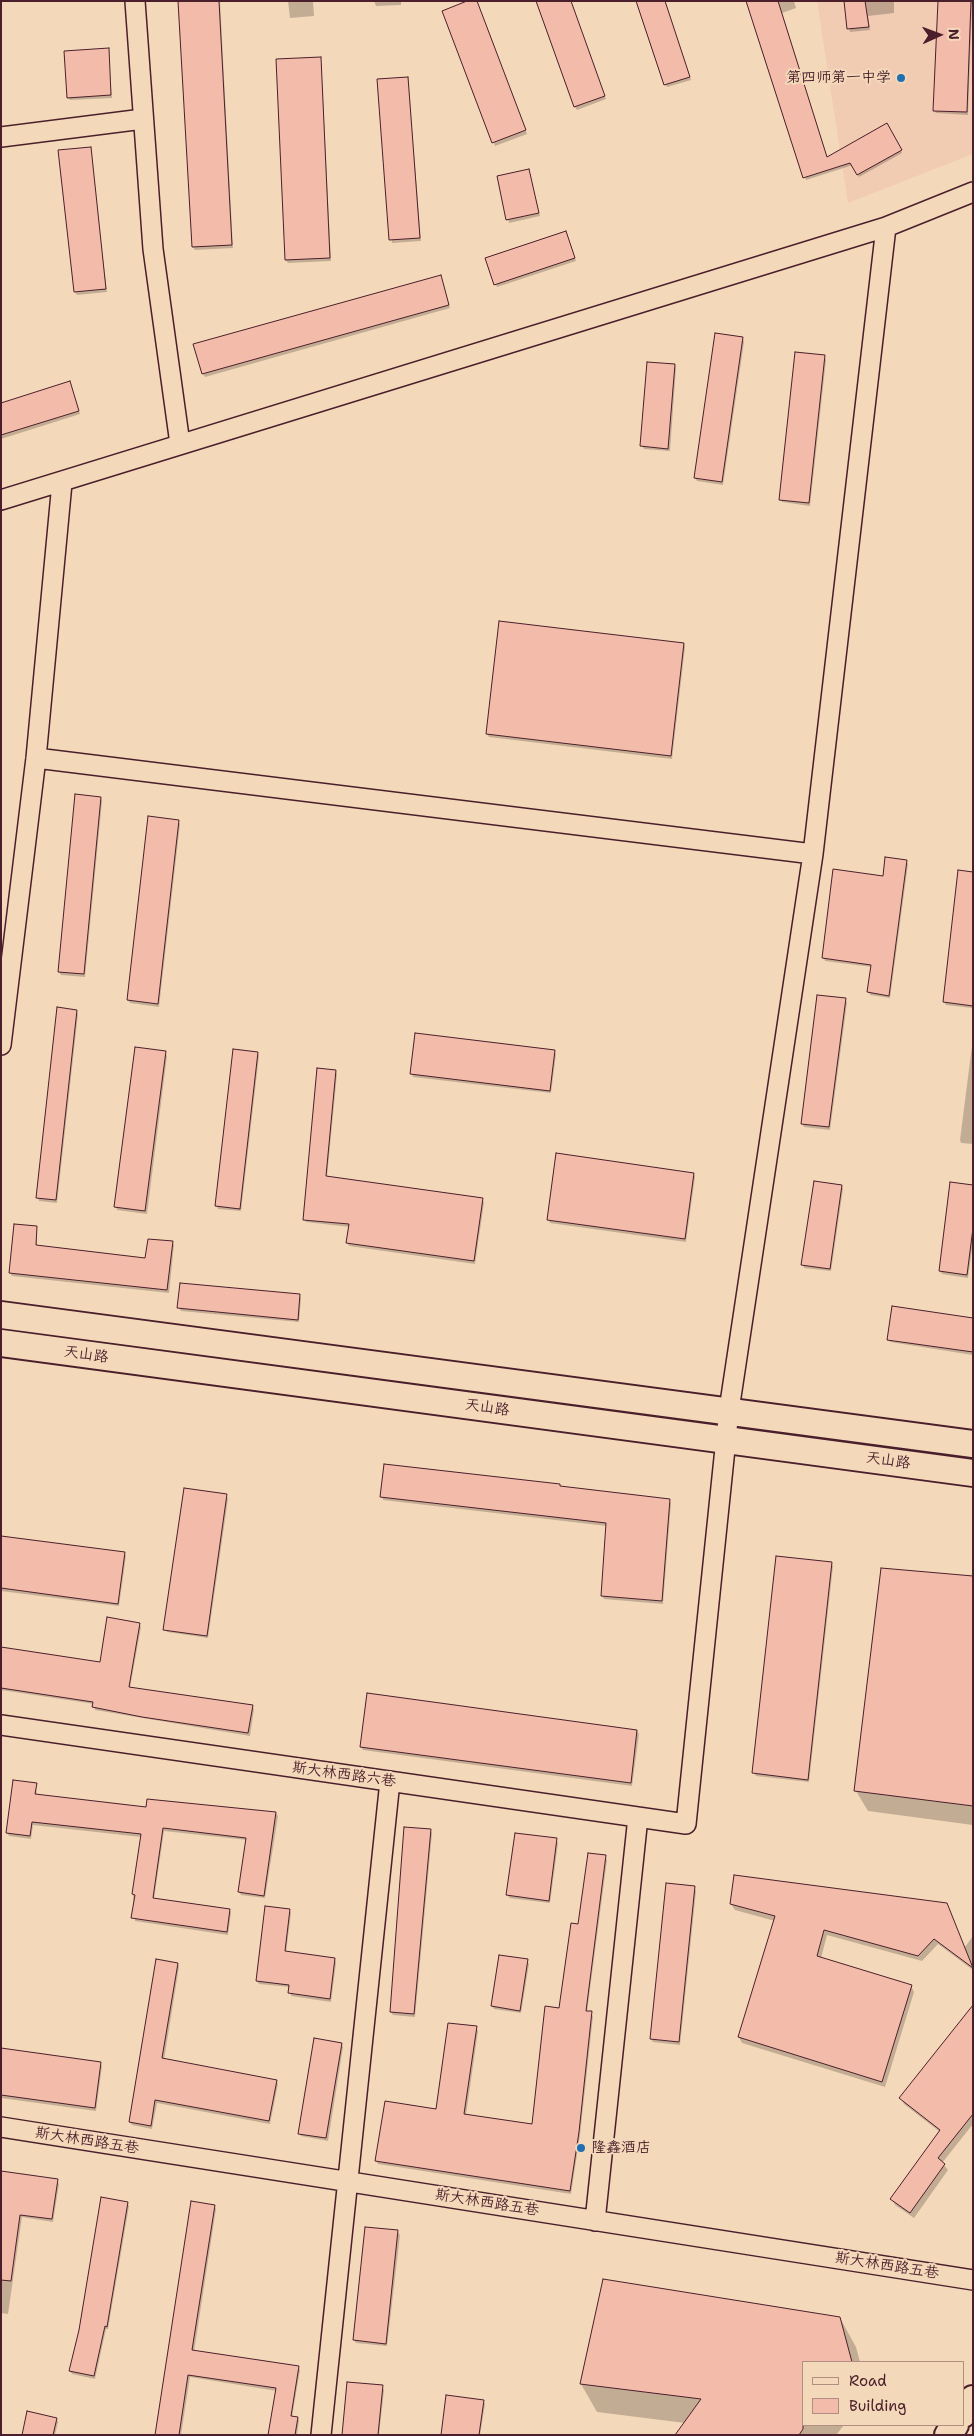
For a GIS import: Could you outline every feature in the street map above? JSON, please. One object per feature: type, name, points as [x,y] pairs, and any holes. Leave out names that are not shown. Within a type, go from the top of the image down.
[{"type":"main road","name":"天山路","points":[[1,1315],[729,1410],[973,1444]]},
{"type":"main road","name":"天山路","points":[[1,1344],[973,1473]]},
{"type":"main road","points":[[964,2413],[973,2400]]},
{"type":"street","points":[[135,1],[153,249],[180,444]]},
{"type":"street","points":[[1,137],[143,119]]},
{"type":"street","points":[[1,500],[62,483],[180,444],[886,227],[973,192]]},
{"type":"street","points":[[727,1440],[729,1410],[812,854],[886,227]]},
{"type":"street","points":[[1,1045],[36,758],[62,483]]},
{"type":"street","points":[[36,758],[812,854]]},
{"type":"street","name":"斯大林西路六巷","points":[[1,1725],[686,1824],[727,1440]]},
{"type":"street","points":[[321,2435],[346,2181],[390,1781]]},
{"type":"street","points":[[595,2220],[638,1817]]},
{"type":"street","name":"斯大林西路五巷","points":[[1,2127],[973,2280]]},
{"type":"shaded area","name":"第四师第一中学","points":[[817,1],[973,1],[973,154],[848,203]]},
{"type":"building","points":[[178,1],[219,1],[232,245],[192,247]]},
{"type":"building","points":[[467,1],[477,1],[526,130],[492,143],[442,11]]},
{"type":"building","points":[[536,1],[571,1],[605,96],[574,107]]},
{"type":"building","points":[[636,1],[665,1],[690,77],[664,85]]},
{"type":"building","points":[[746,1],[778,1],[827,157],[887,123],[902,150],[857,175],[850,163],[803,178]]},
{"type":"building","points":[[844,1],[865,1],[869,27],[847,29]]},
{"type":"building","points":[[938,1],[971,1],[967,112],[933,111]]},
{"type":"building","points":[[109,48],[111,95],[67,98],[64,51]]},
{"type":"building","points":[[321,57],[330,258],[285,260],[276,59]]},
{"type":"building","points":[[408,77],[420,238],[389,240],[377,79]]},
{"type":"building","points":[[91,147],[106,289],[74,292],[58,150]]},
{"type":"building","points":[[529,169],[539,213],[506,220],[497,176]]},
{"type":"building","points":[[566,231],[575,258],[494,285],[485,258]]},
{"type":"building","points":[[441,275],[449,305],[202,374],[193,344]]},
{"type":"building","points":[[715,333],[743,337],[722,482],[694,478]]},
{"type":"building","points":[[795,352],[825,355],[809,503],[779,500]]},
{"type":"building","points":[[647,362],[675,364],[668,449],[640,446]]},
{"type":"building","points":[[70,381],[79,411],[1,435],[1,403]]},
{"type":"building","points":[[499,621],[684,643],[671,756],[486,734]]},
{"type":"building","points":[[75,794],[101,797],[84,974],[58,972]]},
{"type":"building","points":[[148,816],[179,820],[158,1004],[127,1000]]},
{"type":"building","points":[[885,857],[907,860],[889,996],[867,992],[871,965],[822,958],[833,869],[883,876]]},
{"type":"building","points":[[958,870],[973,872],[973,1006],[943,1002]]},
{"type":"building","points":[[817,995],[846,998],[829,1127],[801,1124]]},
{"type":"building","points":[[57,1007],[77,1010],[56,1200],[36,1198]]},
{"type":"building","points":[[415,1033],[555,1050],[550,1091],[410,1074]]},
{"type":"building","points":[[135,1047],[166,1051],[145,1211],[114,1207]]},
{"type":"building","points":[[233,1049],[258,1052],[240,1209],[215,1206]]},
{"type":"building","points":[[317,1068],[336,1070],[326,1176],[483,1198],[474,1261],[346,1243],[349,1224],[303,1220]]},
{"type":"building","points":[[556,1153],[694,1173],[685,1239],[547,1220]]},
{"type":"building","points":[[814,1181],[842,1185],[830,1269],[801,1265]]},
{"type":"building","points":[[950,1182],[973,1185],[973,1228],[967,1275],[939,1271]]},
{"type":"building","points":[[14,1224],[37,1226],[36,1245],[145,1258],[148,1239],[173,1241],[167,1290],[9,1273]]},
{"type":"building","points":[[180,1283],[300,1294],[298,1320],[177,1308]]},
{"type":"building","points":[[892,1306],[973,1318],[973,1352],[887,1340]]},
{"type":"building","points":[[384,1464],[560,1484],[560,1486],[670,1499],[662,1601],[601,1596],[606,1523],[380,1497]]},
{"type":"building","points":[[184,1488],[227,1494],[207,1636],[163,1630]]},
{"type":"building","points":[[1,1536],[125,1552],[118,1604],[1,1588]]},
{"type":"building","points":[[776,1556],[832,1562],[808,1780],[752,1773]]},
{"type":"building","points":[[881,1568],[973,1576],[973,1806],[854,1791]]},
{"type":"building","points":[[107,1617],[140,1623],[129,1687],[253,1705],[248,1733],[142,1717],[92,1707],[93,1702],[1,1688],[1,1647],[100,1662]]},
{"type":"building","points":[[367,1693],[637,1730],[631,1783],[360,1747]]},
{"type":"building","points":[[13,1780],[37,1783],[35,1794],[146,1807],[147,1799],[276,1812],[264,1896],[238,1892],[246,1838],[163,1828],[153,1898],[230,1909],[227,1932],[131,1918],[135,1895],[132,1894],[141,1834],[32,1822],[30,1836],[6,1833]]},
{"type":"building","points":[[404,1827],[431,1829],[414,2014],[390,2012]]},
{"type":"building","points":[[515,1833],[557,1838],[549,1901],[506,1895]]},
{"type":"building","points":[[588,1853],[606,1855],[586,2011],[592,2011],[579,2132],[570,2191],[375,2161],[385,2101],[436,2109],[448,2023],[477,2026],[464,2114],[532,2124],[545,2006],[559,2008],[571,1923],[578,1924]]},
{"type":"building","points":[[734,1875],[947,1903],[973,1968],[934,1939],[918,1956],[824,1930],[817,1956],[912,1985],[882,2082],[738,2037],[775,1916],[730,1904]]},
{"type":"building","points":[[666,1883],[695,1886],[679,2042],[650,2039]]},
{"type":"building","points":[[265,1906],[290,1909],[285,1951],[335,1958],[330,1999],[288,1993],[289,1985],[256,1981]]},
{"type":"building","points":[[499,1955],[528,1959],[520,2011],[491,2006]]},
{"type":"building","points":[[156,1959],[178,1963],[162,2058],[277,2080],[269,2121],[155,2100],[151,2126],[129,2122]]},
{"type":"building","points":[[973,2005],[973,2114],[938,2158],[945,2164],[910,2213],[890,2199],[940,2130],[899,2098]]},
{"type":"building","points":[[314,2038],[342,2043],[326,2138],[298,2134]]},
{"type":"building","points":[[1,2048],[101,2062],[95,2108],[1,2095]]},
{"type":"building","points":[[1,2171],[58,2179],[52,2219],[20,2215],[11,2281],[1,2280]]},
{"type":"building","points":[[101,2197],[128,2202],[107,2327],[105,2326],[94,2376],[69,2371],[79,2330]]},
{"type":"building","points":[[191,2201],[215,2205],[192,2350],[299,2366],[291,2416],[298,2417],[295,2435],[268,2435],[276,2388],[188,2375],[179,2435],[155,2435]]},
{"type":"building","points":[[365,2227],[398,2230],[386,2344],[353,2340]]},
{"type":"building","points":[[603,2279],[840,2317],[852,2361],[802,2361],[803,2429],[799,2435],[675,2435],[701,2399],[580,2384]]},
{"type":"building","points":[[347,2382],[383,2385],[378,2435],[342,2435]]},
{"type":"building","points":[[446,2395],[484,2400],[479,2435],[441,2435]]},
{"type":"building","points":[[27,2411],[57,2418],[53,2435],[22,2435]]},
{"type":"place","name":"第四师第一中学","points":[[901,78]]},
{"type":"place","name":"隆鑫酒店","points":[[581,2148]]}]
